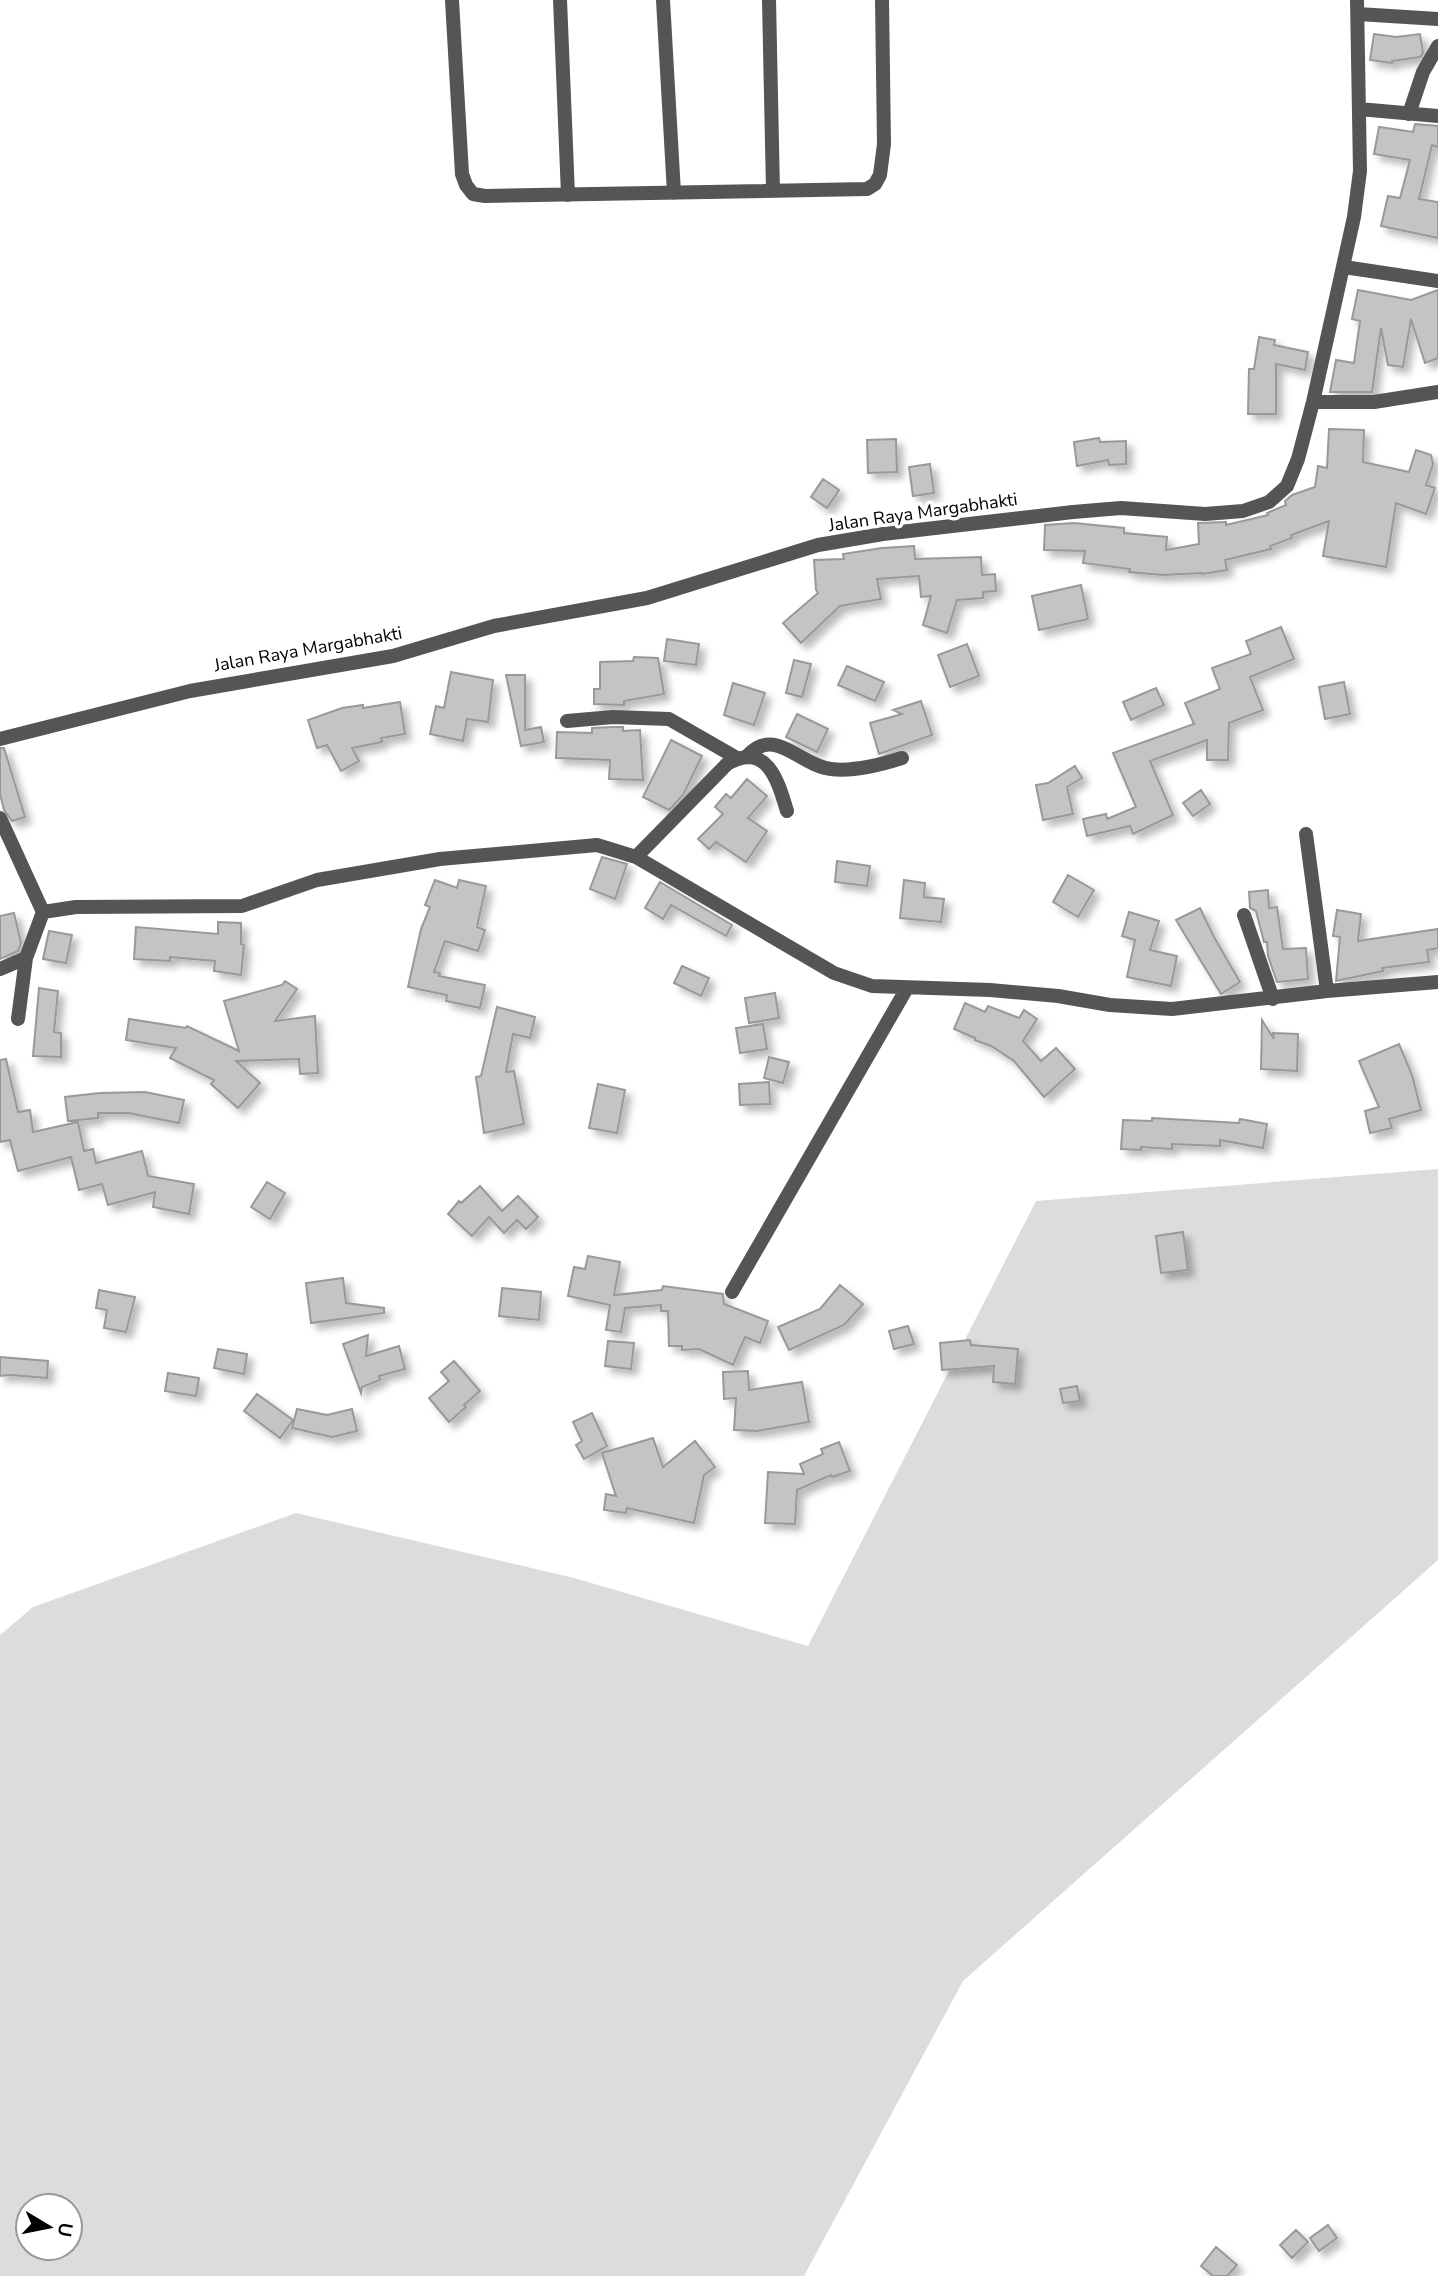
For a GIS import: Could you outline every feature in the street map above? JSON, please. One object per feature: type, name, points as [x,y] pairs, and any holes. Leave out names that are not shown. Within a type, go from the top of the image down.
[{"type":"street","points":[[452,0],[462,174],[473,194],[485,196],[867,189],[875,184],[880,175],[884,144],[882,0]]},
{"type":"street","points":[[560,0],[568,195]]},
{"type":"street","points":[[663,0],[674,193]]},
{"type":"street","points":[[769,0],[773,191]]},
{"type":"street","points":[[1358,7],[1438,19]]},
{"type":"street","name":"Jalan Raya Margabhakti","points":[[0,739],[190,691],[393,656],[494,626],[647,598],[818,545],[883,534],[1097,510],[1121,508],[1205,514],[1243,510],[1269,502],[1287,486],[1298,459],[1354,217],[1360,171],[1358,7]]},
{"type":"street","points":[[1409,114],[1423,72],[1438,46]]},
{"type":"street","points":[[1359,109],[1438,116]]},
{"type":"street","points":[[1344,267],[1438,281]]},
{"type":"street","points":[[1313,402],[1374,401],[1438,392]]},
{"type":"street","points":[[568,721],[612,717],[669,719],[742,757],[765,764],[778,782],[787,811]]},
{"type":"street","points":[[636,857],[727,764],[756,747],[773,744],[795,753],[814,766],[833,770],[879,765],[902,758]]},
{"type":"street","points":[[0,818],[43,912],[26,958],[18,1019]]},
{"type":"street","points":[[1306,834],[1327,991]]},
{"type":"street","points":[[43,912],[76,907],[242,906],[317,880],[481,854],[597,845],[636,857],[834,973],[872,986],[990,990],[1058,996],[1110,1005],[1171,1009],[1327,991],[1438,982]]},
{"type":"street","points":[[1244,915],[1272,999]]},
{"type":"street","points":[[0,969],[26,958]]},
{"type":"street","points":[[732,1292],[907,988]]},
{"type":"shaded area","points":[[1438,1169],[1438,1560],[963,1981],[804,2276],[0,2276],[0,1635],[33,1607],[296,1513],[574,1578],[808,1646],[1036,1201]]},
{"type":"building","points":[[1374,34],[1396,37],[1420,34],[1423,53],[1420,57],[1392,63],[1370,60]]},
{"type":"building","points":[[1415,124],[1438,126],[1438,147],[1432,145],[1419,199],[1438,202],[1438,238],[1381,226],[1388,196],[1400,198],[1410,160],[1374,154],[1379,127],[1413,132]]},
{"type":"building","points":[[1358,290],[1411,300],[1438,290],[1438,358],[1425,363],[1411,319],[1403,367],[1388,365],[1381,328],[1372,392],[1330,392],[1336,360],[1354,363],[1360,321],[1352,319]]},
{"type":"building","points":[[1259,337],[1275,340],[1274,345],[1308,352],[1305,370],[1276,364],[1276,414],[1248,414],[1249,369],[1254,369]]},
{"type":"building","points":[[1329,429],[1364,430],[1363,462],[1409,472],[1416,450],[1431,455],[1433,464],[1426,485],[1435,488],[1426,514],[1396,503],[1386,567],[1323,556],[1329,521],[1291,535],[1292,538],[1270,546],[1271,549],[1225,560],[1227,570],[1202,574],[1129,572],[1130,569],[1083,563],[1085,551],[1044,550],[1045,525],[1074,523],[1124,528],[1124,533],[1167,537],[1166,550],[1199,544],[1198,523],[1226,522],[1226,525],[1268,515],[1267,513],[1286,505],[1285,501],[1292,495],[1315,487],[1318,466],[1327,468]]},
{"type":"building","points":[[1099,438],[1100,442],[1126,441],[1126,464],[1109,465],[1108,460],[1077,466],[1074,442]]},
{"type":"building","points":[[896,439],[897,472],[868,473],[867,440]]},
{"type":"building","points":[[930,464],[934,493],[913,496],[909,467]]},
{"type":"building","points":[[823,479],[839,490],[827,508],[811,497]]},
{"type":"building","points":[[914,546],[915,559],[981,557],[982,575],[995,574],[996,591],[983,592],[983,598],[957,600],[947,633],[923,625],[931,596],[921,597],[919,576],[877,579],[881,599],[840,606],[801,643],[783,623],[818,593],[814,560],[844,559],[843,554]]},
{"type":"building","points":[[1081,585],[1088,619],[1039,630],[1032,596]]},
{"type":"building","points":[[1281,627],[1294,659],[1250,677],[1263,710],[1229,723],[1228,760],[1207,760],[1207,740],[1150,761],[1173,815],[1133,834],[1130,826],[1087,836],[1083,819],[1106,814],[1107,819],[1136,807],[1113,753],[1194,724],[1185,703],[1220,689],[1212,668],[1251,654],[1246,641]]},
{"type":"building","points":[[667,639],[699,644],[696,665],[664,661]]},
{"type":"building","points":[[967,644],[979,676],[950,687],[938,655]]},
{"type":"building","points":[[634,657],[658,658],[664,694],[624,701],[624,705],[594,704],[594,689],[600,689],[600,662],[633,661]]},
{"type":"building","points":[[794,660],[811,664],[802,697],[786,693]]},
{"type":"building","points":[[847,666],[884,682],[875,701],[838,685]]},
{"type":"building","points":[[451,672],[493,680],[488,722],[467,719],[463,741],[430,734],[436,706],[444,708]]},
{"type":"building","points":[[506,675],[525,675],[525,730],[541,727],[544,742],[521,746]]},
{"type":"building","points":[[1344,682],[1350,714],[1325,719],[1319,687]]},
{"type":"building","points":[[733,683],[765,693],[754,725],[724,715]]},
{"type":"building","points":[[1156,688],[1164,705],[1131,720],[1123,702]]},
{"type":"building","points":[[921,701],[932,735],[879,754],[870,723],[902,714],[893,710]]},
{"type":"building","points":[[400,702],[405,734],[381,738],[382,742],[352,748],[359,761],[341,771],[327,745],[317,748],[308,720],[342,708],[363,705],[363,708]]},
{"type":"building","points":[[797,714],[828,729],[817,752],[786,737]]},
{"type":"building","points":[[623,727],[623,731],[640,730],[643,780],[609,779],[610,760],[556,758],[557,732],[592,733],[592,728]]},
{"type":"building","points":[[671,740],[702,756],[683,795],[669,810],[643,797]]},
{"type":"building","points":[[0,748],[4,748],[25,817],[12,821],[4,810],[0,794]]},
{"type":"building","points":[[1075,766],[1082,778],[1067,787],[1073,814],[1043,820],[1036,785],[1048,783]]},
{"type":"building","points":[[747,779],[767,796],[748,818],[767,831],[746,862],[716,842],[709,849],[698,839],[723,814],[715,807],[726,794],[731,798]]},
{"type":"building","points":[[1201,790],[1210,804],[1193,816],[1183,803]]},
{"type":"building","points":[[602,857],[627,864],[615,899],[590,889]]},
{"type":"building","points":[[837,861],[870,866],[867,886],[835,882]]},
{"type":"building","points":[[1068,875],[1094,890],[1078,917],[1053,902]]},
{"type":"building","points":[[435,880],[457,888],[459,880],[486,886],[477,927],[485,930],[478,951],[445,941],[434,972],[440,973],[439,976],[485,985],[480,1008],[446,1001],[447,995],[408,987],[421,929],[430,907],[425,905]]},
{"type":"building","points":[[904,880],[925,883],[924,897],[944,899],[941,922],[900,918]]},
{"type":"building","points":[[660,882],[732,925],[726,936],[671,905],[663,919],[645,908]]},
{"type":"building","points":[[1268,890],[1269,908],[1277,907],[1283,949],[1306,948],[1308,979],[1277,982],[1256,911],[1250,908],[1249,892]]},
{"type":"building","points":[[1200,908],[1240,982],[1221,994],[1176,920]]},
{"type":"building","points":[[1337,910],[1361,914],[1358,941],[1438,929],[1438,948],[1427,950],[1429,962],[1382,968],[1383,971],[1336,981],[1340,937],[1333,936]]},
{"type":"building","points":[[1129,912],[1159,921],[1150,950],[1177,956],[1171,986],[1127,977],[1135,940],[1122,936]]},
{"type":"building","points":[[14,913],[21,943],[18,951],[0,959],[0,916]]},
{"type":"building","points":[[218,922],[241,923],[241,944],[244,945],[241,975],[214,971],[215,961],[170,957],[170,961],[134,959],[136,927],[218,934]]},
{"type":"building","points":[[49,931],[72,935],[66,963],[43,959]]},
{"type":"building","points":[[682,966],[709,978],[701,996],[674,983]]},
{"type":"building","points":[[285,981],[297,989],[275,1021],[315,1016],[318,1073],[300,1074],[299,1059],[236,1061],[260,1083],[238,1108],[211,1084],[214,1080],[170,1058],[176,1048],[126,1040],[129,1019],[186,1028],[187,1026],[239,1051],[224,1001],[282,985]]},
{"type":"building","points":[[39,988],[58,991],[54,1032],[61,1033],[61,1057],[33,1056]]},
{"type":"building","points":[[775,993],[779,1018],[749,1023],[745,998]]},
{"type":"building","points":[[965,1003],[985,1012],[988,1006],[1019,1018],[1024,1010],[1037,1019],[1023,1041],[1041,1061],[1056,1048],[1075,1069],[1044,1097],[1014,1061],[991,1046],[954,1029]]},
{"type":"building","points":[[497,1007],[535,1017],[530,1038],[513,1034],[506,1072],[514,1071],[524,1124],[484,1133],[476,1077],[481,1076]]},
{"type":"building","points":[[1262,1020],[1274,1039],[1273,1033],[1298,1034],[1297,1071],[1261,1069]]},
{"type":"building","points":[[763,1024],[767,1049],[740,1053],[736,1028]]},
{"type":"building","points":[[1399,1044],[1412,1075],[1421,1110],[1389,1119],[1392,1128],[1370,1133],[1365,1111],[1379,1107],[1359,1061]]},
{"type":"building","points":[[769,1057],[789,1062],[783,1083],[764,1078]]},
{"type":"building","points":[[6,1059],[18,1112],[30,1110],[33,1132],[78,1122],[84,1151],[93,1149],[96,1163],[142,1151],[148,1176],[194,1184],[189,1214],[153,1207],[155,1192],[108,1205],[102,1184],[79,1190],[71,1157],[18,1171],[10,1140],[0,1142],[0,1060]]},
{"type":"building","points":[[769,1082],[770,1104],[740,1105],[739,1084]]},
{"type":"building","points":[[598,1084],[625,1090],[617,1133],[589,1128]]},
{"type":"building","points":[[145,1092],[184,1100],[179,1123],[128,1113],[98,1113],[98,1118],[68,1121],[65,1097]]},
{"type":"building","points":[[1152,1118],[1239,1123],[1240,1119],[1267,1124],[1263,1148],[1220,1140],[1220,1146],[1172,1144],[1172,1149],[1121,1149],[1123,1120],[1152,1121]]},
{"type":"building","points":[[267,1182],[285,1193],[270,1219],[251,1207]]},
{"type":"building","points":[[480,1186],[502,1211],[518,1196],[538,1217],[526,1229],[517,1220],[504,1233],[489,1217],[472,1236],[448,1214],[459,1201],[461,1203]]},
{"type":"building","points":[[1183,1232],[1188,1270],[1161,1273],[1156,1236]]},
{"type":"building","points":[[588,1256],[620,1262],[614,1295],[662,1290],[663,1286],[723,1294],[724,1304],[768,1321],[760,1343],[745,1337],[733,1365],[699,1349],[682,1350],[682,1346],[669,1346],[668,1311],[661,1311],[661,1305],[625,1308],[621,1332],[606,1330],[610,1305],[568,1296],[574,1267],[585,1269]]},
{"type":"building","points":[[343,1278],[346,1303],[384,1308],[384,1313],[311,1323],[306,1283]]},
{"type":"building","points":[[840,1285],[863,1304],[844,1325],[789,1350],[778,1327],[820,1309]]},
{"type":"building","points":[[502,1288],[541,1292],[539,1320],[499,1316]]},
{"type":"building","points":[[99,1290],[135,1297],[126,1332],[104,1328],[107,1310],[96,1308]]},
{"type":"building","points":[[908,1326],[914,1344],[894,1349],[889,1331]]},
{"type":"building","points":[[368,1335],[366,1356],[399,1346],[405,1369],[379,1376],[380,1380],[362,1387],[361,1393],[343,1344]]},
{"type":"building","points":[[970,1340],[971,1345],[1018,1349],[1015,1384],[993,1382],[994,1366],[942,1370],[940,1343]]},
{"type":"building","points":[[608,1341],[634,1343],[631,1369],[605,1366]]},
{"type":"building","points":[[218,1349],[247,1354],[244,1374],[214,1368]]},
{"type":"building","points":[[0,1357],[48,1361],[47,1378],[0,1376]]},
{"type":"building","points":[[454,1361],[480,1391],[449,1422],[429,1398],[449,1381],[441,1372]]},
{"type":"building","points":[[748,1371],[749,1390],[802,1382],[809,1422],[757,1431],[734,1430],[736,1398],[724,1399],[723,1372]]},
{"type":"building","points":[[168,1373],[199,1378],[196,1396],[165,1391]]},
{"type":"building","points":[[1077,1386],[1080,1401],[1063,1403],[1060,1389]]},
{"type":"building","points":[[257,1394],[293,1420],[280,1438],[244,1411]]},
{"type":"building","points":[[297,1409],[327,1415],[352,1409],[357,1431],[332,1437],[292,1428]]},
{"type":"building","points":[[592,1413],[607,1446],[584,1459],[576,1445],[582,1441],[573,1422]]},
{"type":"building","points":[[653,1438],[663,1467],[695,1441],[715,1467],[704,1475],[694,1523],[627,1508],[626,1513],[604,1510],[606,1494],[616,1496],[602,1453]]},
{"type":"building","points":[[839,1442],[850,1471],[832,1477],[831,1475],[797,1490],[795,1524],[765,1523],[768,1472],[804,1474],[800,1464],[823,1454],[821,1449]]},
{"type":"building","points":[[1328,2225],[1337,2238],[1319,2251],[1310,2238]]},
{"type":"building","points":[[1296,2230],[1308,2242],[1292,2258],[1280,2245]]},
{"type":"building","points":[[1216,2247],[1237,2265],[1227,2276],[1213,2276],[1201,2266]]}]
